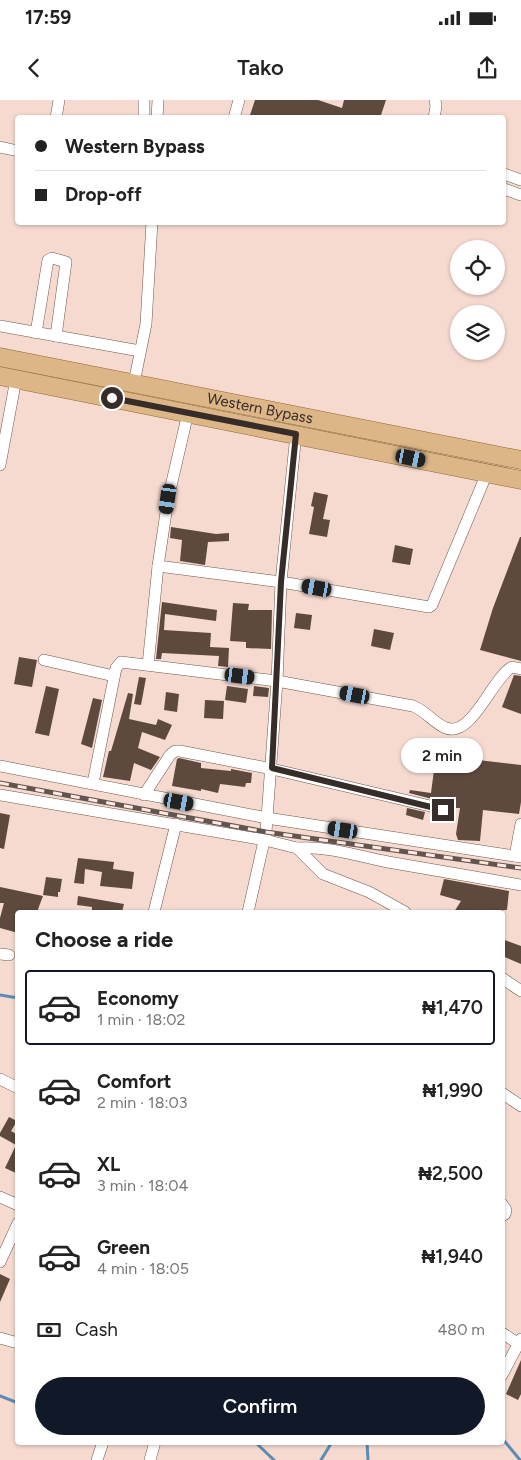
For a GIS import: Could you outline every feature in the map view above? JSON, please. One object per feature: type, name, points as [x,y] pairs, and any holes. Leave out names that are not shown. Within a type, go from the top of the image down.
[{"type":"main road","name":"Western Bypass","points":[[0,357],[521,460]]},
{"type":"main road","name":"Western Bypass","points":[[8,377],[521,480]]},
{"type":"street","points":[[56,115],[59,100]]},
{"type":"street","points":[[144,100],[144,115]]},
{"type":"street","points":[[157,115],[158,100]]},
{"type":"street","points":[[235,115],[240,100]]},
{"type":"street","points":[[434,115],[435,100]]},
{"type":"street","points":[[0,147],[15,150]]},
{"type":"street","points":[[506,175],[521,180]]},
{"type":"street","points":[[506,191],[521,195]]},
{"type":"street","points":[[134,383],[148,299],[152,225]]},
{"type":"street","points":[[36,333],[48,260],[52,258],[66,262],[56,336]]},
{"type":"street","points":[[0,326],[140,351]]},
{"type":"street","points":[[0,465],[8,377]]},
{"type":"street","points":[[148,665],[158,566],[168,499],[188,413]]},
{"type":"street","points":[[248,910],[265,840],[272,768],[281,582],[296,434]]},
{"type":"street","points":[[158,566],[281,582],[424,606],[432,605],[487,473]]},
{"type":"street","points":[[44,660],[114,676]]},
{"type":"street","points":[[92,783],[114,676],[116,668],[121,662],[277,681],[413,706],[421,709],[446,728],[457,729],[469,722],[503,674],[512,667],[521,669]]},
{"type":"street","points":[[144,795],[174,751],[180,751],[272,768],[443,810]]},
{"type":"street","points":[[0,766],[267,818],[518,857],[521,824]]},
{"type":"street","points":[[0,795],[176,824],[265,840],[297,848],[318,848],[345,852],[386,862],[521,885]]},
{"type":"street","points":[[154,910],[176,824]]},
{"type":"street","points":[[297,848],[323,874],[369,892],[401,910]]},
{"type":"street","points":[[505,980],[521,991]]},
{"type":"street","points":[[0,1079],[15,1086]]},
{"type":"street","points":[[505,1095],[521,1106]]},
{"type":"street","points":[[0,1197],[15,1203]]},
{"type":"street","points":[[0,1262],[15,1230]]},
{"type":"street","points":[[505,1334],[520,1342],[505,1369]]},
{"type":"street","points":[[0,1338],[15,1342]]},
{"type":"street","points":[[97,1460],[102,1445]]},
{"type":"street","points":[[150,1460],[154,1445]]},
{"type":"building","points":[[255,100],[318,100],[342,108],[344,100],[386,100],[381,115],[250,115]]},
{"type":"building","points":[[314,492],[328,495],[323,519],[330,520],[327,537],[309,534],[314,507],[311,506]]},
{"type":"building","points":[[171,527],[216,534],[229,533],[229,541],[208,542],[205,565],[180,561],[182,540],[170,538]]},
{"type":"building","points":[[520,537],[521,661],[480,650],[493,608]]},
{"type":"building","points":[[395,545],[413,549],[410,565],[392,562]]},
{"type":"building","points":[[162,602],[217,610],[216,621],[165,614],[164,630],[211,633],[210,647],[229,648],[228,667],[218,666],[219,656],[162,653],[161,659],[156,659]]},
{"type":"building","points":[[233,603],[249,604],[248,610],[272,610],[271,649],[246,648],[246,642],[230,641]]},
{"type":"building","points":[[296,613],[312,615],[310,630],[294,628]]},
{"type":"building","points":[[374,629],[394,633],[390,650],[371,646]]},
{"type":"building","points":[[19,657],[37,660],[32,687],[14,684]]},
{"type":"building","points":[[514,675],[521,676],[521,714],[502,707]]},
{"type":"building","points":[[139,677],[146,678],[141,705],[134,704]]},
{"type":"building","points":[[46,686],[59,689],[49,736],[35,733]]},
{"type":"building","points":[[227,686],[248,689],[246,703],[225,700]]},
{"type":"building","points":[[254,686],[269,688],[268,697],[253,696]]},
{"type":"building","points":[[166,692],[179,694],[177,712],[164,710]]},
{"type":"building","points":[[128,693],[133,694],[129,719],[156,725],[158,719],[172,725],[165,740],[142,732],[138,748],[160,757],[151,770],[134,763],[130,781],[103,777],[109,751],[111,751]]},
{"type":"building","points":[[93,698],[102,700],[92,748],[81,744]]},
{"type":"building","points":[[205,700],[224,701],[223,719],[204,718]]},
{"type":"building","points":[[461,758],[521,765],[521,802],[519,814],[483,810],[480,841],[458,840],[456,834],[460,808],[409,793],[410,790],[431,793],[434,770],[459,773]]},
{"type":"building","points":[[177,759],[201,763],[201,768],[231,771],[231,769],[252,773],[251,783],[246,783],[245,787],[220,784],[218,793],[172,786]]},
{"type":"building","points":[[407,808],[425,812],[423,820],[406,815]]},
{"type":"building","points":[[0,813],[10,815],[4,849],[0,848]]},
{"type":"building","points":[[78,858],[114,862],[113,869],[134,872],[132,889],[100,886],[102,872],[85,869],[84,884],[74,883]]},
{"type":"building","points":[[46,877],[62,879],[58,897],[43,895]]},
{"type":"building","points":[[444,879],[509,891],[507,910],[455,910],[461,901],[440,895]]},
{"type":"building","points":[[0,887],[43,896],[38,910],[15,910],[15,932],[0,928],[0,918],[4,903],[0,903]]},
{"type":"building","points":[[78,896],[124,904],[122,910],[92,910],[92,907],[77,905]]},
{"type":"building","points":[[505,940],[521,946],[521,964],[505,957]]},
{"type":"building","points":[[9,1117],[15,1120],[11,1131],[15,1133],[15,1144],[0,1136]]},
{"type":"building","points":[[15,1147],[15,1173],[5,1168]]},
{"type":"building","points":[[0,1274],[10,1279],[0,1302]]},
{"type":"building","points":[[521,1360],[521,1394],[518,1400],[506,1394]]},
{"type":"waterway","points":[[0,995],[15,998]]},
{"type":"waterway","points":[[0,1396],[15,1402]]},
{"type":"waterway","points":[[505,1442],[520,1460]]},
{"type":"waterway","points":[[258,1445],[274,1460]]},
{"type":"waterway","points":[[321,1460],[330,1445]]},
{"type":"waterway","points":[[367,1445],[368,1460]]},
{"type":"railway","points":[[0,783],[266,832],[521,868]]},
{"type":"route","points":[[112,398],[296,434],[281,582],[272,768],[443,810]]}]
